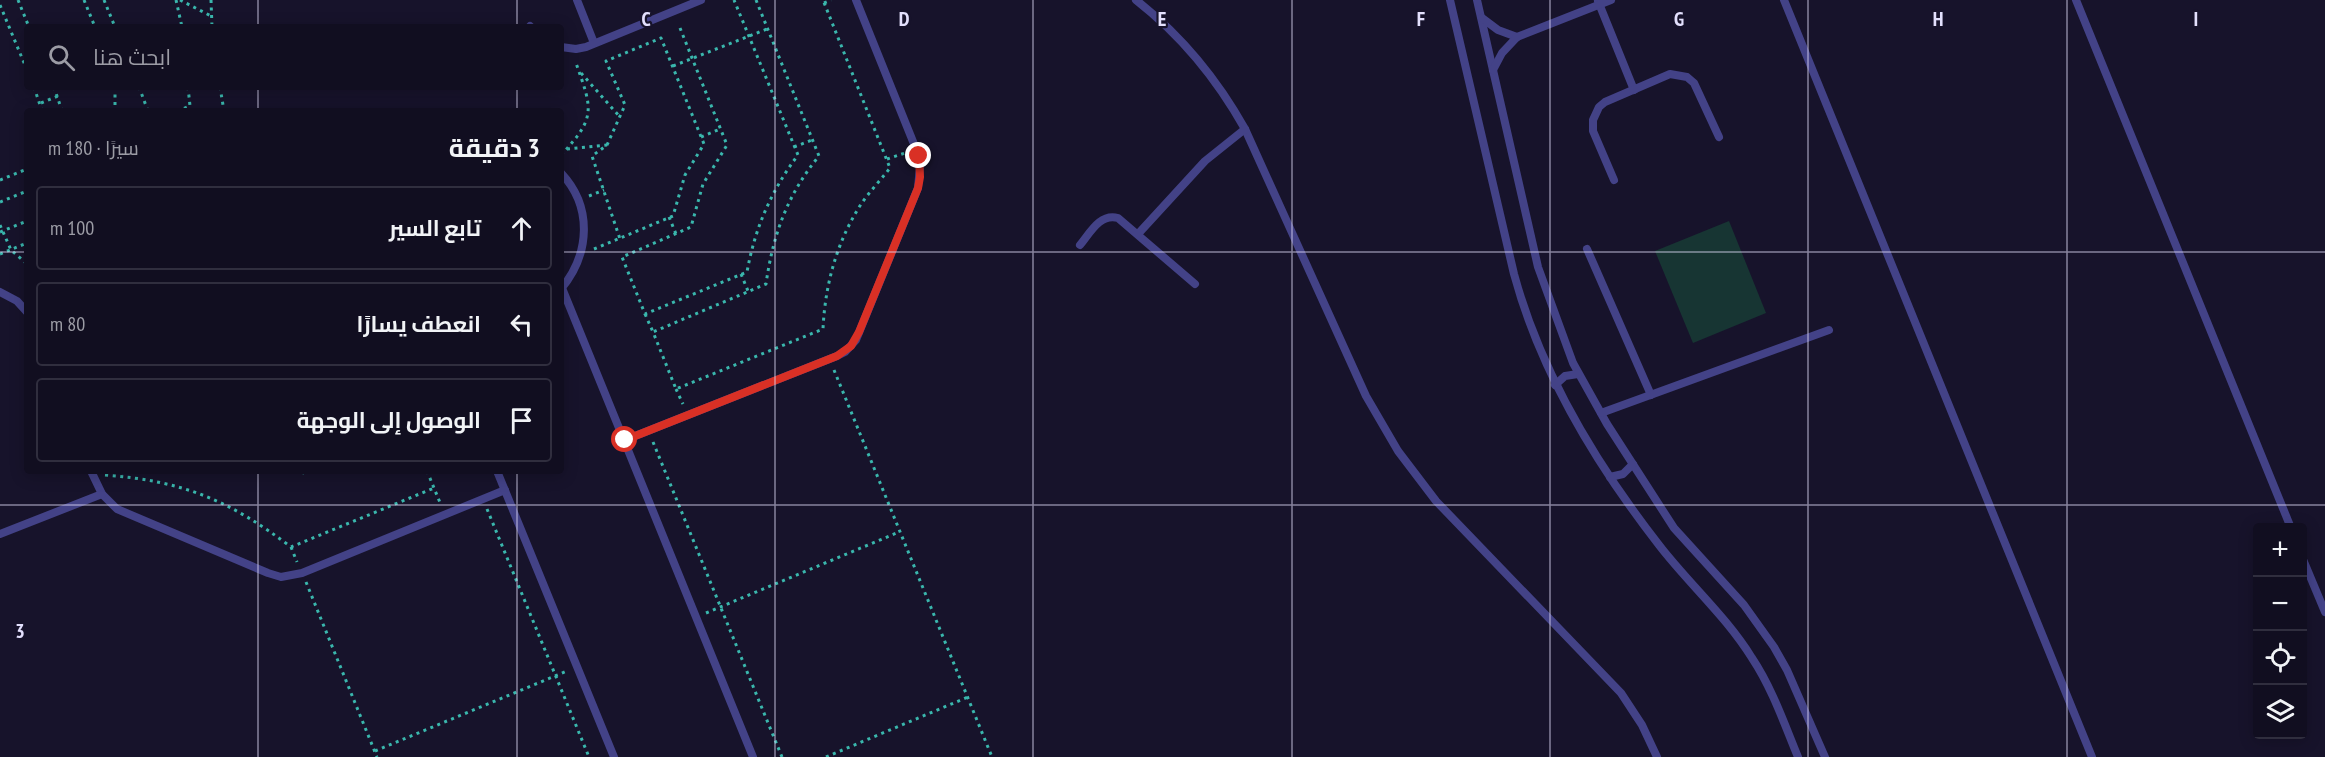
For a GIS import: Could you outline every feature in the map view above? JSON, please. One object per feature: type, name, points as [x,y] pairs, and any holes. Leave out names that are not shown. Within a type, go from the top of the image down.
[{"type":"lane","points":[[577,0],[594,44]]},
{"type":"lane","points":[[564,47],[576,49],[594,44],[701,0]]},
{"type":"lane","points":[[625,440],[837,356],[851,346],[859,332],[918,188],[920,166],[916,149],[856,0]]},
{"type":"lane","points":[[1136,0],[1175,34],[1231,103],[1245,129],[1366,396],[1398,451],[1436,501],[1621,693],[1642,725],[1658,757]]},
{"type":"lane","points":[[1450,0],[1516,283],[1538,349],[1555,385],[1610,477],[1660,547],[1717,610],[1753,658],[1769,688],[1798,757]]},
{"type":"lane","points":[[1477,0],[1538,267],[1554,315],[1578,374],[1600,413],[1674,528],[1760,625],[1787,670],[1825,757]]},
{"type":"lane","points":[[1493,70],[1502,53],[1517,37],[1598,2],[1611,0]]},
{"type":"lane","points":[[1784,0],[2092,757]]},
{"type":"lane","points":[[2076,0],[2289,523]]},
{"type":"lane","points":[[1598,2],[1634,90]]},
{"type":"lane","points":[[1481,18],[1498,30],[1517,37]]},
{"type":"lane","points":[[1614,180],[1593,130],[1593,120],[1599,107],[1605,102],[1670,74],[1687,77],[1699,90],[1719,137]]},
{"type":"lane","points":[[1138,234],[1205,161],[1245,129]]},
{"type":"lane","points":[[564,177],[579,200],[585,232],[581,255],[564,285]]},
{"type":"lane","points":[[1080,245],[1101,220],[1109,216],[1118,218],[1195,284]]},
{"type":"lane","points":[[1587,249],[1651,395]]},
{"type":"lane","points":[[0,292],[17,301],[24,309]]},
{"type":"lane","points":[[564,293],[753,757]]},
{"type":"lane","points":[[1600,413],[1829,330]]},
{"type":"lane","points":[[1555,385],[1565,376],[1578,374]]},
{"type":"lane","points":[[1610,477],[1623,474],[1633,464]]},
{"type":"lane","points":[[92,474],[109,503],[126,514],[281,577],[302,573],[505,490]]},
{"type":"lane","points":[[498,474],[614,757]]},
{"type":"lane","points":[[0,534],[102,494]]},
{"type":"lane","points":[[2307,569],[2325,612]]},
{"type":"path","points":[[18,0],[28,24]]},
{"type":"path","points":[[84,0],[94,24]]},
{"type":"path","points":[[104,0],[114,24]]},
{"type":"path","points":[[178,0],[211,16]]},
{"type":"path","points":[[178,0],[182,24]]},
{"type":"path","points":[[211,0],[212,24]]},
{"type":"path","points":[[645,314],[747,272],[756,232],[767,203],[798,155],[734,0]]},
{"type":"path","points":[[652,332],[765,284],[781,218],[797,185],[819,156],[756,0]]},
{"type":"path","points":[[676,389],[823,329],[827,291],[838,249],[860,207],[890,168],[823,1],[831,0]]},
{"type":"path","points":[[0,5],[24,63]]},
{"type":"path","points":[[680,28],[727,145],[703,184],[691,227],[622,257],[688,415]]},
{"type":"path","points":[[673,66],[767,29]]},
{"type":"path","points":[[581,255],[620,239],[669,217],[673,216],[685,175],[704,144],[661,38],[606,60],[625,105],[608,145],[592,156],[620,239]]},
{"type":"path","points":[[564,152],[582,130],[589,113],[589,99],[576,63]]},
{"type":"path","points":[[579,71],[620,117]]},
{"type":"path","points":[[35,90],[42,108]]},
{"type":"path","points":[[55,90],[61,108]]},
{"type":"path","points":[[115,90],[115,108]]},
{"type":"path","points":[[140,90],[147,108]]},
{"type":"path","points":[[185,108],[190,106],[188,90]]},
{"type":"path","points":[[220,90],[224,108]]},
{"type":"path","points":[[41,103],[57,96]]},
{"type":"path","points":[[701,137],[720,129]]},
{"type":"path","points":[[794,147],[813,139]]},
{"type":"path","points":[[567,148],[608,145]]},
{"type":"path","points":[[887,159],[916,149]]},
{"type":"path","points":[[0,180],[24,170]]},
{"type":"path","points":[[579,200],[604,190]]},
{"type":"path","points":[[0,202],[24,192]]},
{"type":"path","points":[[669,217],[676,234]]},
{"type":"path","points":[[1,231],[24,222]]},
{"type":"path","points":[[0,225],[11,250],[24,261]]},
{"type":"path","points":[[0,254],[24,244]]},
{"type":"path","points":[[741,274],[748,291]]},
{"type":"path","points":[[833,368],[992,757]]},
{"type":"path","points":[[652,441],[782,757]]},
{"type":"path","points":[[100,474],[149,480],[207,496],[250,518],[291,547],[302,573]]},
{"type":"path","points":[[428,474],[445,514]]},
{"type":"path","points":[[291,547],[434,488]]},
{"type":"path","points":[[477,513],[488,509],[589,757]]},
{"type":"path","points":[[696,617],[900,532]]},
{"type":"path","points":[[306,581],[377,757]]},
{"type":"path","points":[[375,752],[577,667]]},
{"type":"path","points":[[826,757],[968,697]]},
{"type":"green space","points":[[1729,221],[1766,313],[1693,343],[1655,251]]},
{"type":"route","points":[[625,440],[845,352],[856,340],[918,188],[919,156]]}]
